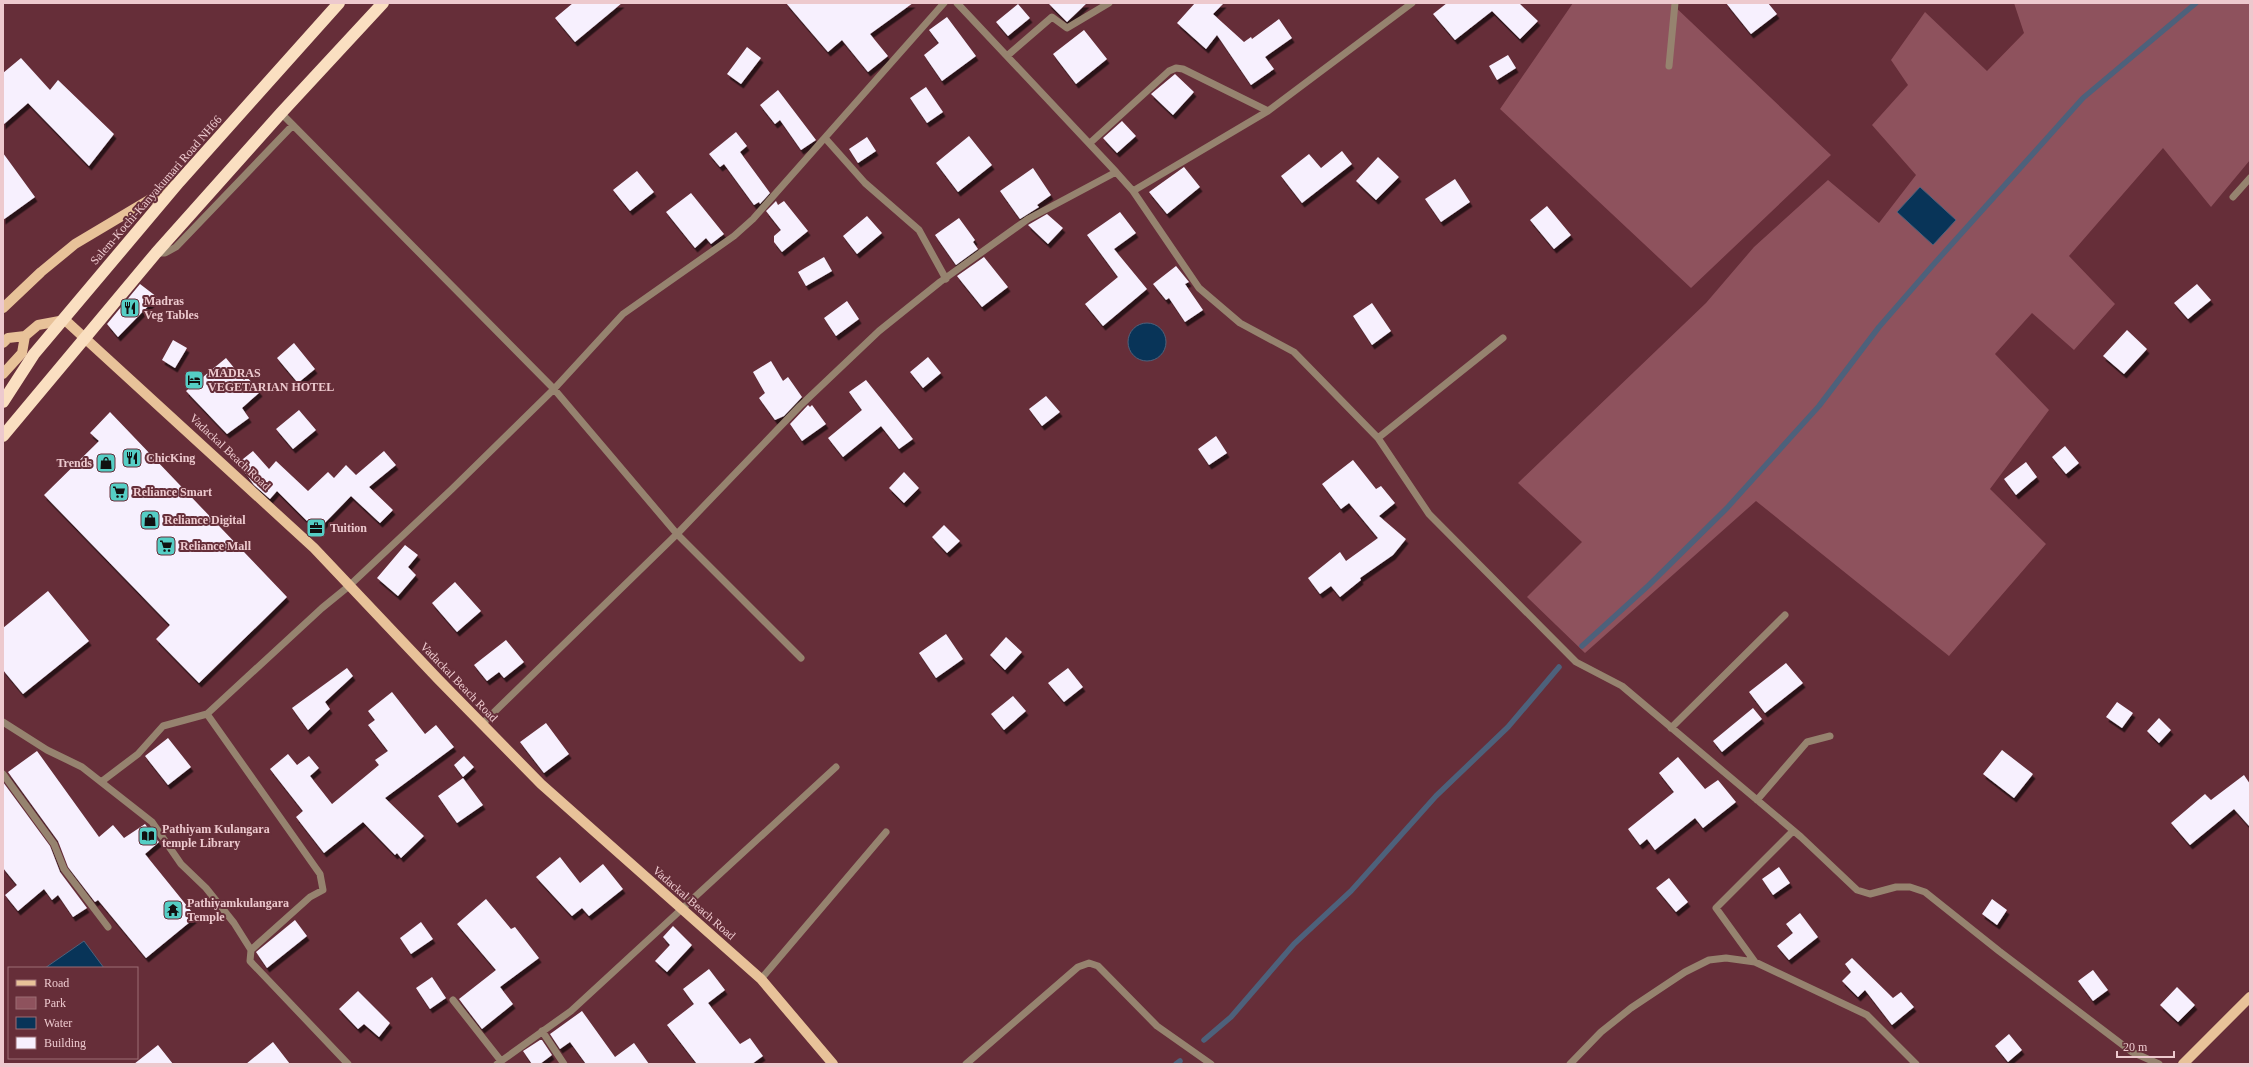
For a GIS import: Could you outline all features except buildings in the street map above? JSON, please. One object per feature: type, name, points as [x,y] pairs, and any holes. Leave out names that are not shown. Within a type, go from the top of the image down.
[{"type":"highway","name":"Salem-Kochi-Kanyakumari Road NH66","points":[[3,402],[34,354],[65,320],[179,182],[339,3]]},
{"type":"highway","points":[[3,436],[85,340],[156,253],[281,113],[383,3]]},
{"type":"main road","points":[[3,308],[40,272],[75,244],[179,182]]},
{"type":"main road","points":[[3,343],[8,338],[25,336],[38,325],[65,320]]},
{"type":"main road","name":"Vadackal Beach Road","points":[[65,320],[85,340],[204,445],[314,548],[541,784],[761,979],[833,1064]]},
{"type":"main road","points":[[3,374],[22,353],[25,336]]},
{"type":"main road","points":[[2183,1064],[2250,997]]},
{"type":"street","points":[[101,782],[138,754],[164,726],[207,714],[322,608],[349,586],[554,389],[624,314],[728,240],[753,219],[944,3]]},
{"type":"street","points":[[956,3],[1090,143],[1133,191],[1199,288],[1240,323],[1294,352],[1378,438],[1429,514],[1576,662],[1622,686],[1794,831],[1857,890],[1870,894],[1896,887],[1910,887],[1924,892],[2132,1052],[2159,1064]]},
{"type":"street","points":[[1007,56],[1052,17],[1067,28],[1109,3]]},
{"type":"street","points":[[1133,191],[1268,111],[1412,3]]},
{"type":"street","points":[[1669,66],[1675,3]]},
{"type":"street","points":[[1090,143],[1169,71],[1176,68],[1184,69],[1268,111]]},
{"type":"street","points":[[281,113],[554,389],[677,534],[801,658]]},
{"type":"street","points":[[156,253],[165,253],[176,247],[293,125]]},
{"type":"street","points":[[825,138],[866,183],[919,230],[946,279]]},
{"type":"street","points":[[482,724],[677,534],[800,406],[879,331],[946,279],[1028,219],[1116,172]]},
{"type":"street","points":[[2233,197],[2250,178]]},
{"type":"street","points":[[1378,438],[1504,338]]},
{"type":"street","points":[[1671,728],[1786,615]]},
{"type":"street","points":[[207,714],[320,874],[321,879],[322,890],[310,897],[251,950]]},
{"type":"street","points":[[3,722],[46,750],[82,767],[152,822],[181,864],[206,888],[234,923],[251,950],[250,961],[348,1064]]},
{"type":"street","points":[[1757,800],[1806,742],[1830,736]]},
{"type":"street","points":[[453,1000],[499,1063],[571,1011],[836,768]]},
{"type":"street","points":[[3,774],[54,844],[64,869],[108,927]]},
{"type":"street","points":[[1755,962],[1716,908],[1794,831]]},
{"type":"street","points":[[761,979],[886,832]]},
{"type":"street","points":[[1570,1064],[1607,1027],[1631,1008],[1685,972],[1709,960],[1726,958],[1755,962],[1867,1015],[1916,1064]]},
{"type":"street","points":[[966,1064],[1078,967],[1090,963],[1098,966],[1157,1026],[1211,1064]]},
{"type":"street","points":[[542,1032],[564,1064]]},
{"type":"green space","points":[[1573,3],[1671,3],[1831,155],[1691,288],[1500,109]]},
{"type":"green space","points":[[2014,3],[2250,3],[2250,160],[2211,207],[2163,148],[2069,256],[2115,304],[2074,350],[2032,313],[1995,354],[2049,410],[1990,489],[2046,544],[1949,656],[1756,501],[1585,653],[1527,597],[1582,542],[1518,483],[1706,303],[1754,247],[1828,180],[1879,223],[1916,175],[1872,125],[1908,85],[1891,60],[1925,12],[1987,71],[2024,33]]},
{"type":"water","points":[[1920,187],[1956,220],[1933,245],[1897,212]]},
{"type":"water","points":[[1143,323],[1151,323],[1161,328],[1165,335],[1165,349],[1161,356],[1151,361],[1143,361],[1133,356],[1131,353],[1128,346],[1128,338],[1133,328],[1136,326]]},
{"type":"water","points":[[84,941],[103,967],[46,967]]},
{"type":"waterway","points":[[1582,646],[1649,585],[1727,508],[1819,406],[1879,327],[2083,98],[2196,3]]},
{"type":"waterway","points":[[1204,1040],[1231,1017],[1294,944],[1351,891],[1436,796],[1508,727],[1559,667]]},
{"type":"waterway","points":[[1176,1064],[1180,1061]]},
{"type":"place","name":"Madras Veg Tables","points":[[130,308]]},
{"type":"place","name":"MADRAS VEGETARIAN HOTEL","points":[[194,380]]},
{"type":"place","name":"ChicKing","points":[[132,458]]},
{"type":"place","name":"Trends","points":[[106,463]]},
{"type":"place","name":"Reliance Smart","points":[[119,492]]},
{"type":"place","name":"Reliance Digital","points":[[150,520]]},
{"type":"place","name":"Tuition","points":[[316,528]]},
{"type":"place","name":"Reliance Mall","points":[[166,546]]},
{"type":"place","name":"Pathiyam Kulangara temple Library","points":[[148,836]]},
{"type":"place","name":"Pathiyamkulangara Temple","points":[[173,910]]}]
